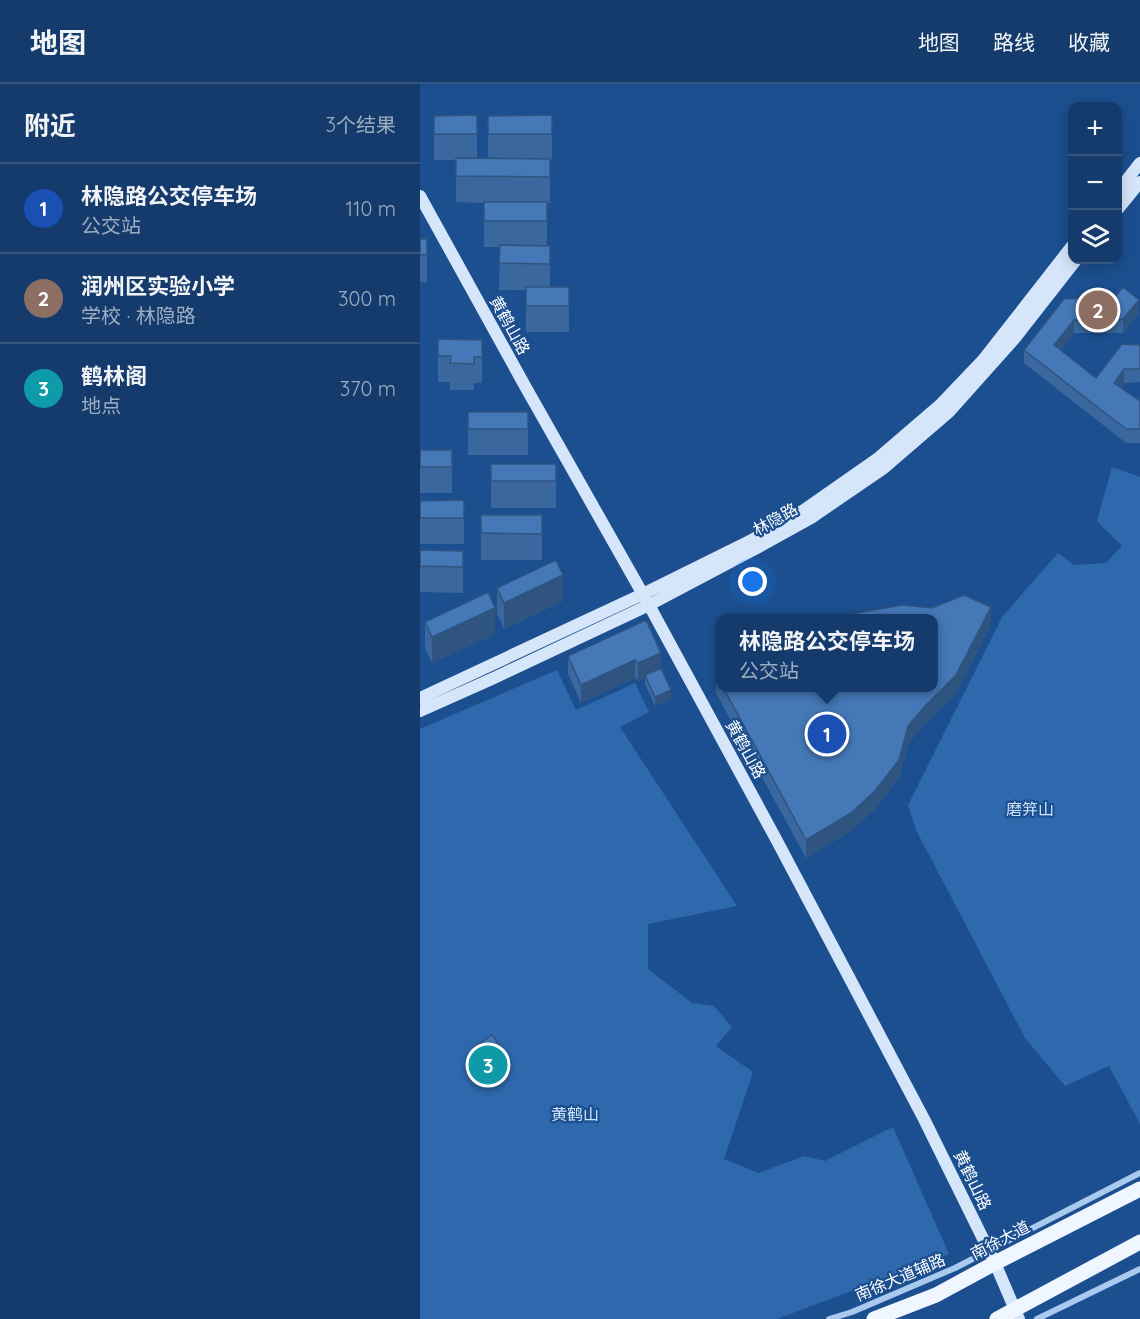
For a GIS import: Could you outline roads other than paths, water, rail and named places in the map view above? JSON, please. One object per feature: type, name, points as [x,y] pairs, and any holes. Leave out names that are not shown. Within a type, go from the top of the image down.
[{"type":"main road","name":"南徐大道","points":[[874,1319],[936,1295],[992,1257],[1140,1189]]},
{"type":"main road","points":[[997,1319],[1017,1314],[1140,1242]]},
{"type":"street","points":[[1122,186],[1140,164]]},
{"type":"street","points":[[1122,204],[1140,182]]},
{"type":"street","name":"黄鹤山路","points":[[420,196],[646,600],[782,850],[907,1088],[992,1257],[1017,1314]]},
{"type":"street","name":"林隐路","points":[[420,711],[494,678],[646,600],[804,510],[877,459],[941,404],[983,360],[1068,251]]},
{"type":"street","name":"林隐路","points":[[420,698],[646,600],[757,548],[811,518],[884,468],[949,412],[1015,338],[1073,264]]},
{"type":"street","name":"南徐大道辅路","points":[[829,1319],[852,1312],[955,1268],[992,1257],[1140,1173]]},
{"type":"street","points":[[1037,1319],[1140,1269]]},
{"type":"place","name":"润州区实验小学","points":[[1098,310]]},
{"type":"place","name":"林隐路公交停车场","points":[[827,734]]},
{"type":"place","name":"鹤林阁","points":[[488,1065]]},
{"type":"park label","name":"磨笄山","points":[[1030,809]]},
{"type":"park label","name":"黄鹤山","points":[[575,1114]]}]
